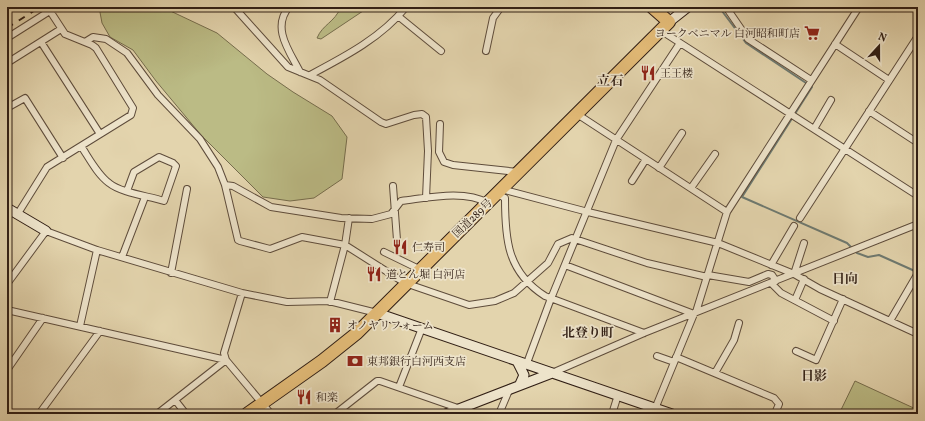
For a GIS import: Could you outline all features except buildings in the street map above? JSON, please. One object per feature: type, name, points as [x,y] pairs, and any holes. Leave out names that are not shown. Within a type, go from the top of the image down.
[{"type":"highway","points":[[652,7],[669,22]]},
{"type":"highway","name":"国道289号","points":[[247,414],[322,361],[357,333],[419,269],[519,173],[669,22]]},
{"type":"street","points":[[7,38],[56,7]]},
{"type":"street","points":[[234,7],[288,67],[310,75],[381,122],[386,124],[422,114],[426,117],[428,151],[426,198]]},
{"type":"street","points":[[289,7],[283,14],[281,24],[283,40],[300,72]]},
{"type":"street","points":[[310,75],[360,47],[398,16],[406,7]]},
{"type":"street","points":[[486,51],[493,18],[501,7]]},
{"type":"street","points":[[669,22],[688,7]]},
{"type":"street","points":[[726,7],[748,39],[811,80]]},
{"type":"street","points":[[656,412],[657,404],[695,313],[708,276],[727,212],[859,7]]},
{"type":"street","points":[[17,215],[47,167],[131,115],[133,108],[96,48],[65,34],[50,11]]},
{"type":"street","points":[[398,16],[442,51]]},
{"type":"street","points":[[7,63],[61,30]]},
{"type":"street","points":[[660,30],[918,196]]},
{"type":"street","points":[[800,218],[918,36]]},
{"type":"street","points":[[85,42],[92,37],[106,39],[128,53],[158,95],[200,139],[218,167],[225,185],[238,240],[240,241],[270,248],[302,237],[345,244],[405,283],[469,305],[495,301],[509,296],[517,291],[526,281],[548,263],[554,249],[562,241],[572,238],[647,263],[708,276],[749,282],[768,274],[772,275],[780,292],[834,321]]},
{"type":"street","points":[[41,42],[100,134]]},
{"type":"street","points":[[527,363],[616,140],[680,43]]},
{"type":"street","points":[[835,44],[889,80]]},
{"type":"street","points":[[7,108],[25,98],[63,158]]},
{"type":"street","points":[[814,129],[831,100]]},
{"type":"street","points":[[869,111],[918,143]]},
{"type":"street","points":[[577,114],[727,212]]},
{"type":"street","points":[[440,124],[439,152],[444,162],[454,165],[519,173]]},
{"type":"street","points":[[659,168],[682,133]]},
{"type":"street","points":[[81,146],[103,179],[110,185],[127,191],[145,197],[149,196],[164,201],[176,166],[173,163],[159,157],[134,172],[127,191]]},
{"type":"street","points":[[691,188],[715,154]]},
{"type":"street","points":[[632,181],[646,159]]},
{"type":"street","points":[[225,185],[232,186],[271,206],[349,218],[372,219],[390,214],[401,201],[426,198],[451,196],[478,197],[488,203]]},
{"type":"street","points":[[393,186],[396,207],[397,240]]},
{"type":"street","points":[[172,273],[187,189]]},
{"type":"street","points":[[499,192],[718,243],[794,274],[820,289],[918,334]]},
{"type":"street","points":[[499,192],[505,198],[505,227],[508,246],[514,264],[533,289],[552,299],[644,333]]},
{"type":"street","points":[[122,257],[145,197]]},
{"type":"street","points":[[7,208],[46,231],[97,250],[242,293],[287,302],[330,302],[377,313],[618,395],[656,412],[672,414]]},
{"type":"street","points":[[330,302],[345,244],[349,218]]},
{"type":"street","points":[[446,414],[520,384],[552,373],[644,333],[918,224]]},
{"type":"street","points":[[771,265],[794,226]]},
{"type":"street","points":[[7,284],[46,231]]},
{"type":"street","points":[[794,274],[804,243]]},
{"type":"street","points":[[80,326],[97,250]]},
{"type":"street","points":[[384,252],[419,269]]},
{"type":"street","points":[[565,265],[695,313]]},
{"type":"street","points":[[890,321],[918,274]]},
{"type":"street","points":[[795,300],[804,279]]},
{"type":"street","points":[[242,293],[224,352],[226,360],[271,414]]},
{"type":"street","points":[[796,351],[816,360],[843,299]]},
{"type":"street","points":[[7,310],[226,360]]},
{"type":"street","points":[[7,370],[43,318]]},
{"type":"street","points":[[715,373],[734,340],[738,323]]},
{"type":"street","points":[[399,387],[422,328]]},
{"type":"street","points":[[39,414],[100,331]]},
{"type":"street","points":[[657,356],[675,360],[715,373],[774,398],[779,404],[776,411],[777,414]]},
{"type":"street","points":[[157,414],[226,360]]},
{"type":"street","points":[[517,361],[524,375],[520,384]]},
{"type":"street","points":[[335,414],[377,381],[399,387],[475,414]]},
{"type":"street","points":[[500,414],[510,388]]},
{"type":"street","points":[[612,414],[618,395]]},
{"type":"street","points":[[175,400],[186,414]]},
{"type":"green space","points":[[99,7],[162,7],[217,33],[267,74],[332,116],[347,137],[342,179],[314,198],[290,201],[263,197],[201,135],[156,81],[133,50],[110,37],[102,23]]},
{"type":"green space","points":[[341,7],[369,7],[321,39],[317,38],[319,33],[335,17]]},
{"type":"green space","points":[[855,381],[918,410],[918,414],[839,414]]},
{"type":"waterway","points":[[719,7],[746,43],[812,87],[742,197],[847,243],[857,253],[868,257],[879,255],[917,272]]},
{"type":"railway","points":[[7,28],[40,7]]},
{"type":"place","name":"ヨークベニマル 白河昭和町店","points":[[812,33]]},
{"type":"place","name":"王王楼","points":[[648,73]]},
{"type":"place","name":"仁寿司","points":[[400,247]]},
{"type":"place","name":"道とん堀 白河店","points":[[374,274]]},
{"type":"place","name":"オノヤリフォーム","points":[[335,325]]},
{"type":"place","name":"東邦銀行白河西支店","points":[[355,361]]},
{"type":"place","name":"和楽","points":[[304,397]]},
{"type":"district","name":"立石","points":[[610,80]]},
{"type":"district","name":"日向","points":[[845,278]]},
{"type":"district","name":"北登り町","points":[[588,332]]},
{"type":"district","name":"日影","points":[[814,375]]}]
